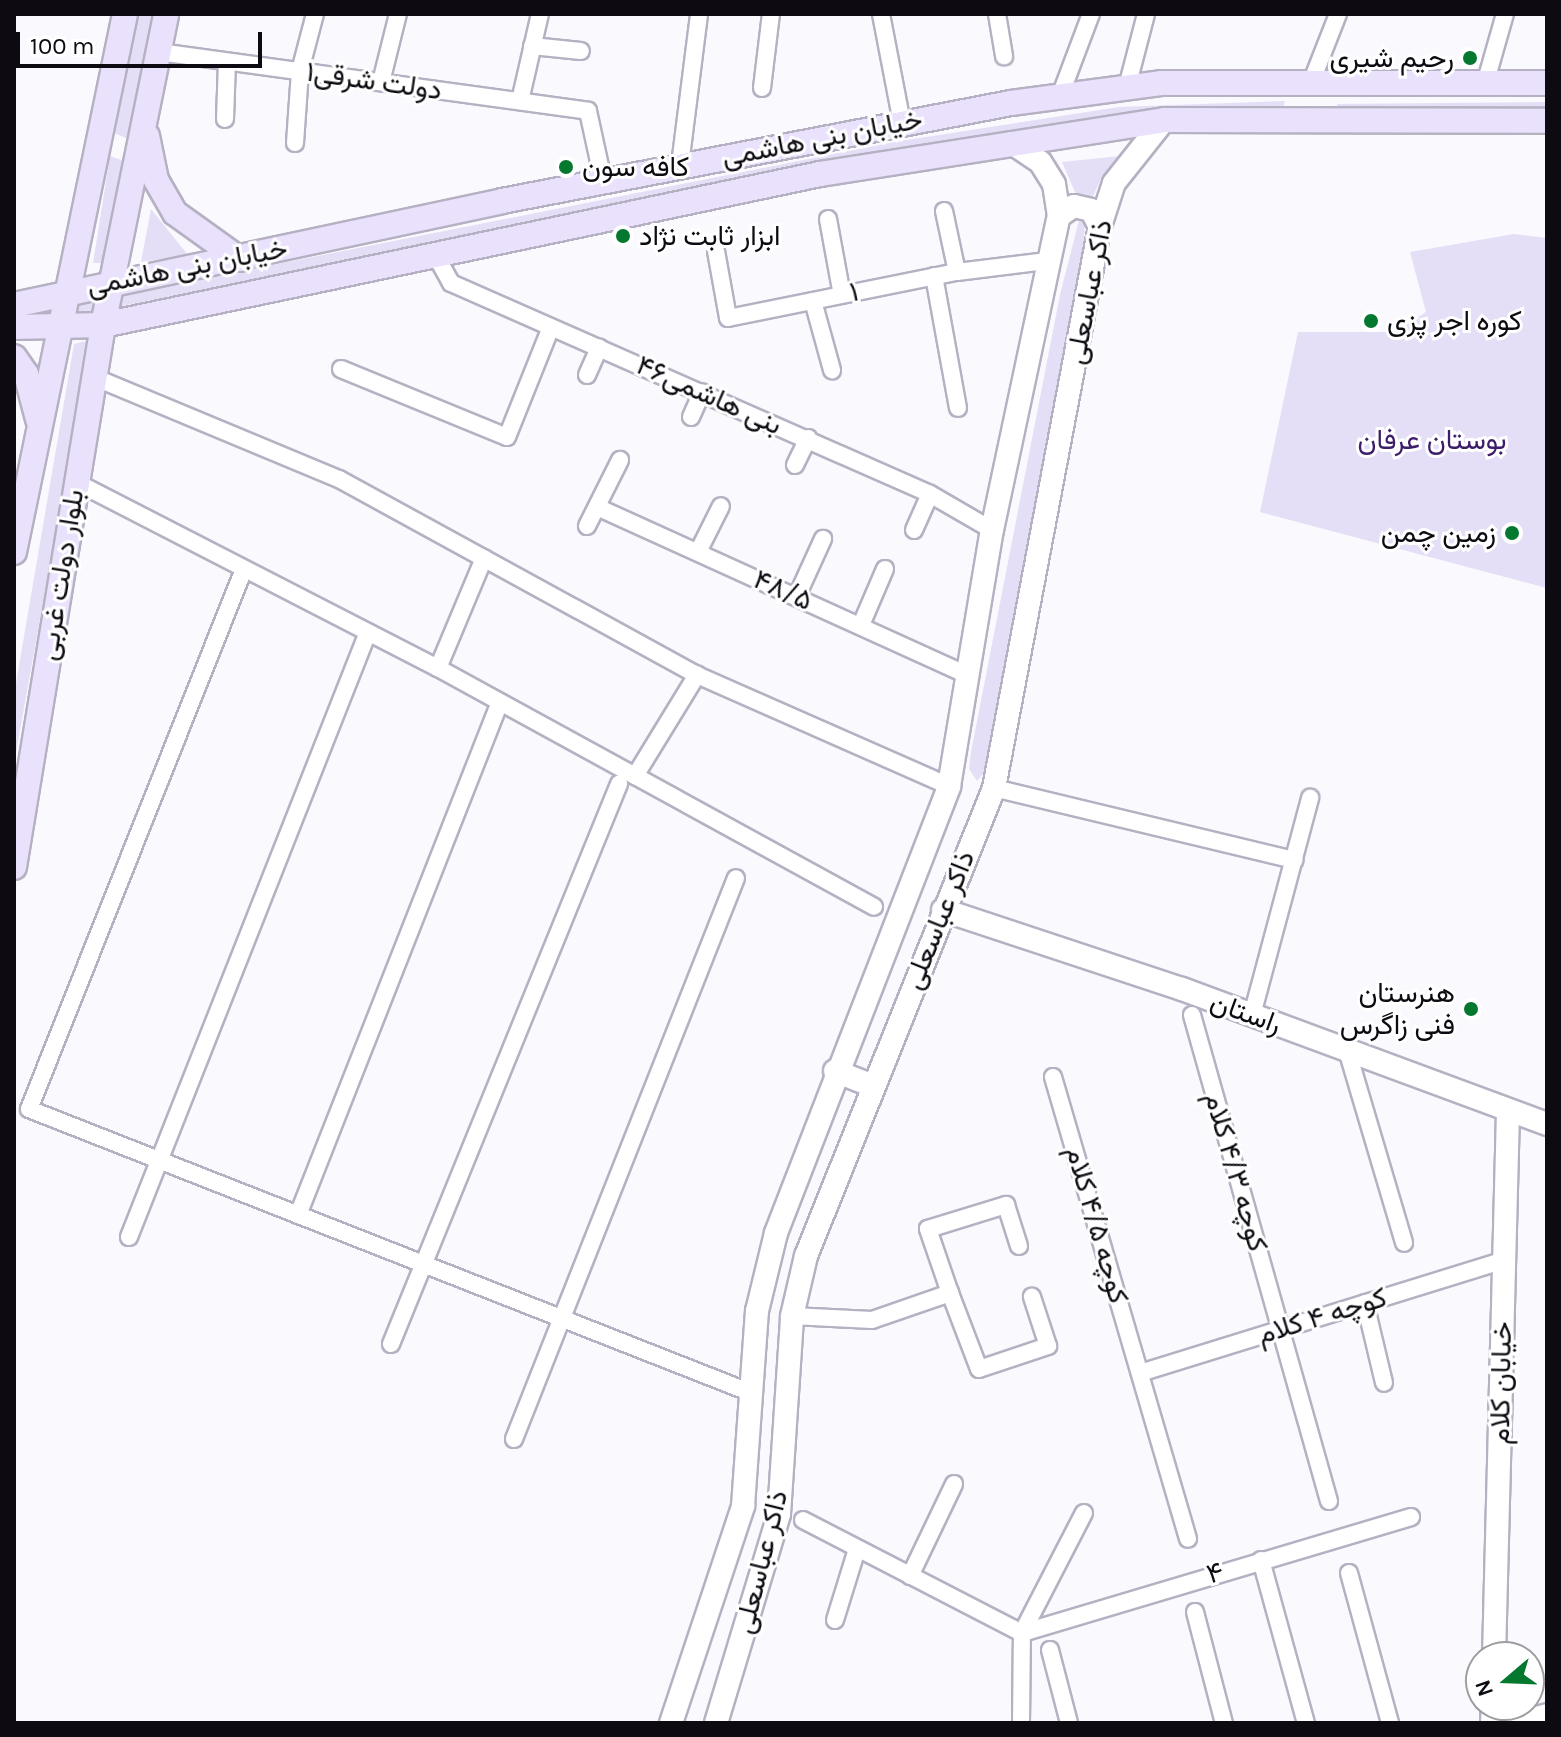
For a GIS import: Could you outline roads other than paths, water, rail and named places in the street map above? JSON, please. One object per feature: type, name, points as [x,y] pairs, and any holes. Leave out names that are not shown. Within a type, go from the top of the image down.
[{"type":"main road","name":"بلوار دولت غربی","points":[[14,552],[104,134],[125,14]]},
{"type":"main road","name":"بلوار دولت غربی","points":[[14,867],[16,833],[103,325],[166,14]]},
{"type":"main road","points":[[1308,124],[1311,83]]},
{"type":"main road","name":"خیابان بنی هاشمی","points":[[14,305],[70,290],[239,259],[603,180],[1060,96],[1127,87],[1547,83]]},
{"type":"main road","name":"خیابان بنی هاشمی","points":[[14,327],[103,325],[820,174],[1164,120],[1308,124],[1546,121]]},
{"type":"main road","points":[[104,134],[112,149],[127,156],[141,149],[145,128]]},
{"type":"main road","points":[[145,128],[156,180],[175,213],[239,259]]},
{"type":"main road","points":[[14,357],[26,374],[39,425]]},
{"type":"street","points":[[295,143],[300,71],[315,14]]},
{"type":"street","points":[[381,82],[398,14]]},
{"type":"street","points":[[520,101],[540,14]]},
{"type":"street","points":[[680,165],[699,14]]},
{"type":"street","points":[[762,88],[771,14]]},
{"type":"street","points":[[881,14],[902,123]]},
{"type":"street","points":[[997,14],[1004,56]]},
{"type":"street","points":[[1060,96],[1091,14]]},
{"type":"street","points":[[1127,87],[1146,14]]},
{"type":"street","points":[[1311,83],[1338,14]]},
{"type":"street","points":[[1485,84],[1505,14]]},
{"type":"street","points":[[532,46],[581,51]]},
{"type":"street","name":"۱دولت شرقی","points":[[159,52],[588,111],[603,180]]},
{"type":"street","points":[[225,119],[227,62]]},
{"type":"street","name":"ذاکر عباسعلی","points":[[716,1723],[779,1514],[792,1316],[806,1256],[994,788],[1100,226],[1114,183],[1164,120]]},
{"type":"street","name":"ذاکر عباسعلی","points":[[671,1723],[743,1506],[757,1311],[776,1233],[835,1071],[949,786],[992,530],[1059,216],[1054,184],[1040,162],[1012,143]]},
{"type":"street","points":[[1059,216],[1074,206],[1091,210],[1100,226]]},
{"type":"street","points":[[944,211],[957,272]]},
{"type":"street","points":[[828,219],[842,295]]},
{"type":"street","name":"۱","points":[[716,251],[728,318],[934,276],[1047,261]]},
{"type":"street","name":"بنی هاشمی۴۶","points":[[435,254],[451,283],[808,438],[930,494],[992,530]]},
{"type":"street","points":[[934,276],[958,408]]},
{"type":"street","points":[[813,301],[832,370]]},
{"type":"street","points":[[341,369],[507,437],[551,327]]},
{"type":"street","points":[[587,375],[599,348]]},
{"type":"street","points":[[96,378],[339,479],[697,675],[949,786]]},
{"type":"street","points":[[691,417],[702,392]]},
{"type":"street","points":[[795,465],[808,438]]},
{"type":"street","points":[[587,526],[620,460]]},
{"type":"street","points":[[76,482],[438,668],[874,907]]},
{"type":"street","points":[[914,530],[930,494]]},
{"type":"street","points":[[698,552],[721,506]]},
{"type":"street","name":"۴۸/۵","points":[[597,507],[969,676]]},
{"type":"street","points":[[797,596],[823,539]]},
{"type":"street","points":[[438,668],[484,558]]},
{"type":"street","points":[[244,569],[29,1109],[749,1392]]},
{"type":"street","points":[[861,625],[885,569]]},
{"type":"street","points":[[129,1237],[368,632]]},
{"type":"street","points":[[635,776],[697,675]]},
{"type":"street","points":[[298,1215],[500,702]]},
{"type":"street","points":[[391,1344],[619,784]]},
{"type":"street","points":[[994,788],[1294,860]]},
{"type":"street","points":[[1252,1015],[1310,798]]},
{"type":"street","points":[[514,1439],[736,878]]},
{"type":"street","name":"راستان","points":[[943,910],[1252,1015],[1547,1124]]},
{"type":"street","name":"کوچه ۴/۳ کلام","points":[[1192,1015],[1329,1501]]},
{"type":"street","points":[[1347,1050],[1404,1243]]},
{"type":"street","points":[[835,1071],[873,1086]]},
{"type":"street","name":"کوچه ۴/۵ کلام","points":[[1053,1077],[1188,1539]]},
{"type":"street","name":"خیابان کلام","points":[[1494,1641],[1508,1110]]},
{"type":"street","points":[[1019,1246],[1006,1205],[928,1229],[979,1369],[1048,1346],[1032,1297]]},
{"type":"street","name":"کوچه ۴ کلام","points":[[1140,1373],[1504,1260]]},
{"type":"street","points":[[792,1316],[872,1320],[950,1293]]},
{"type":"street","points":[[1365,1303],[1384,1383]]},
{"type":"street","points":[[910,1576],[954,1484]]},
{"type":"street","points":[[1021,1723],[1022,1633],[1084,1513]]},
{"type":"street","name":"۴","points":[[1022,1633],[1411,1517]]},
{"type":"street","points":[[803,1520],[1022,1633]]},
{"type":"street","points":[[835,1620],[857,1549]]},
{"type":"street","points":[[1261,1560],[1306,1723]]},
{"type":"street","points":[[1349,1573],[1390,1723]]},
{"type":"street","points":[[1195,1612],[1224,1723]]},
{"type":"street","points":[[1050,1650],[1069,1723]]},
{"type":"street","points":[[1518,1723],[1547,1715]]},
{"type":"place","name":"رحیم شیری","points":[[1470,58]]},
{"type":"place","name":"کافه سون","points":[[566,167]]},
{"type":"place","name":"ابزار ثابت نژاد","points":[[623,236]]},
{"type":"place","name":"کوره اجر پزی","points":[[1371,321]]},
{"type":"place","name":"زمین چمن","points":[[1512,533]]},
{"type":"place","name":"هنرستان فنی زاگرس","points":[[1471,1009]]},
{"type":"park label","name":"بوستان عرفان","points":[[1432,440]]}]
